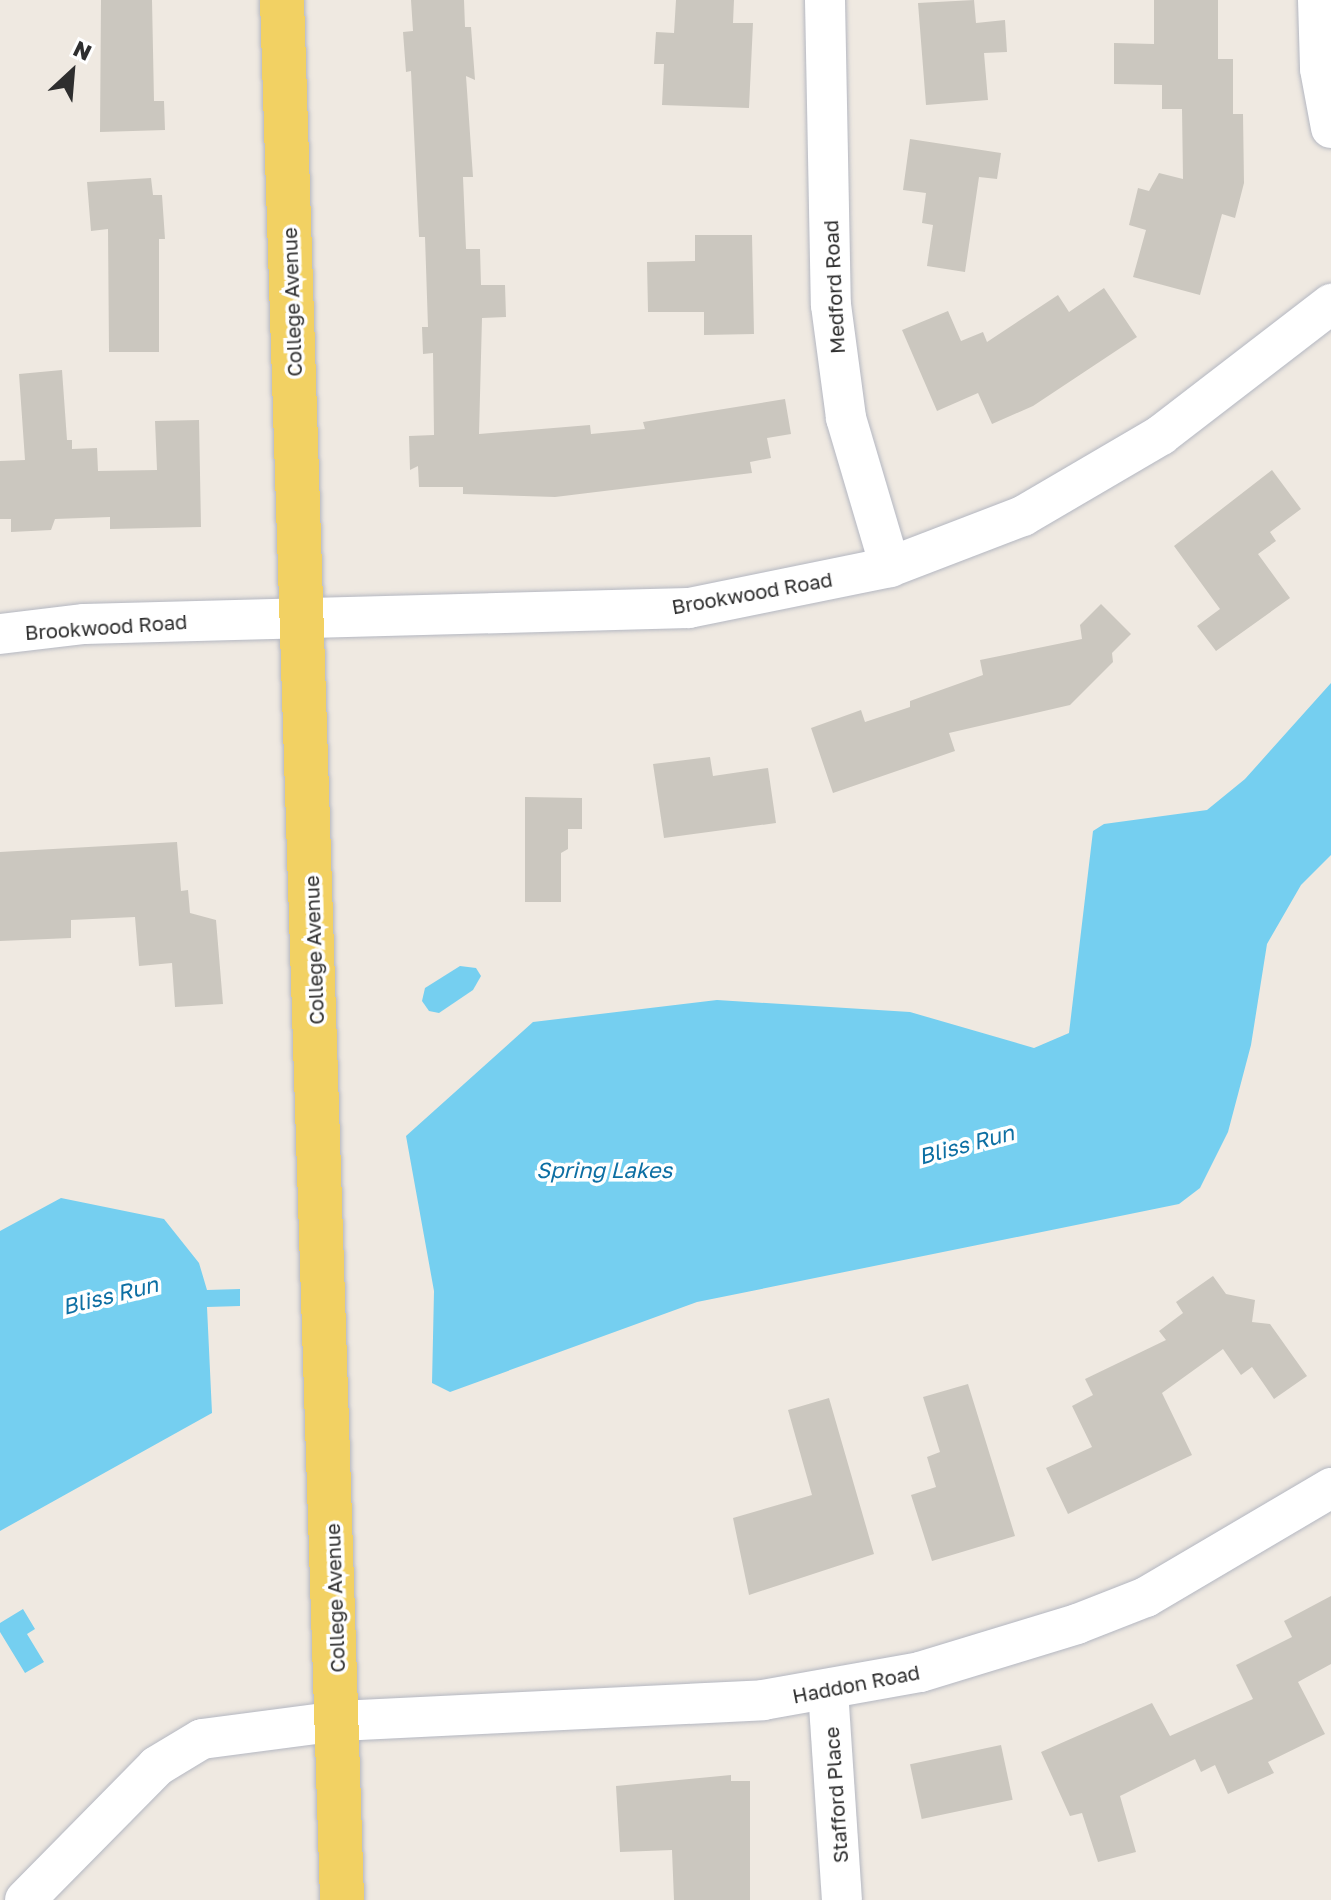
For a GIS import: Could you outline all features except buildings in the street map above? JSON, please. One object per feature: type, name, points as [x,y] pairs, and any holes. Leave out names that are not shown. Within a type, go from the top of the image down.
[{"type":"main road","name":"College Avenue","points":[[282,0],[339,1721],[342,1900]]},
{"type":"street","name":"Medford Road","points":[[825,0],[831,305],[846,418],[890,567]]},
{"type":"street","points":[[1318,0],[1320,69],[1331,128]]},
{"type":"street","name":"Brookwood Road","points":[[0,634],[84,624],[689,608],[890,567],[1023,516],[1161,435],[1331,304]]},
{"type":"street","name":"Haddon Road","points":[[25,1900],[157,1766],[202,1739],[339,1721],[763,1700],[920,1672],[1091,1619],[1174,1581],[1331,1488]]},
{"type":"street","name":"Stafford Place","points":[[828,1690],[842,1900]]},
{"type":"water","name":"Spring Lakes","points":[[1331,683],[1331,855],[1301,885],[1267,944],[1251,1045],[1228,1132],[1200,1188],[1179,1204],[697,1302],[450,1392],[432,1383],[434,1291],[406,1136],[533,1022],[717,1000],[910,1012],[1034,1048],[1069,1033],[1093,831],[1104,824],[1207,810],[1245,779]]},
{"type":"water","points":[[460,966],[476,968],[481,976],[473,990],[439,1013],[429,1011],[422,1001],[425,988]]},
{"type":"water","name":"Bliss Run","points":[[61,1198],[164,1219],[199,1263],[207,1290],[240,1289],[240,1306],[207,1307],[212,1413],[0,1531],[0,1231]]},
{"type":"water","points":[[23,1609],[35,1629],[27,1634],[44,1662],[25,1673],[0,1632],[0,1623]]}]
